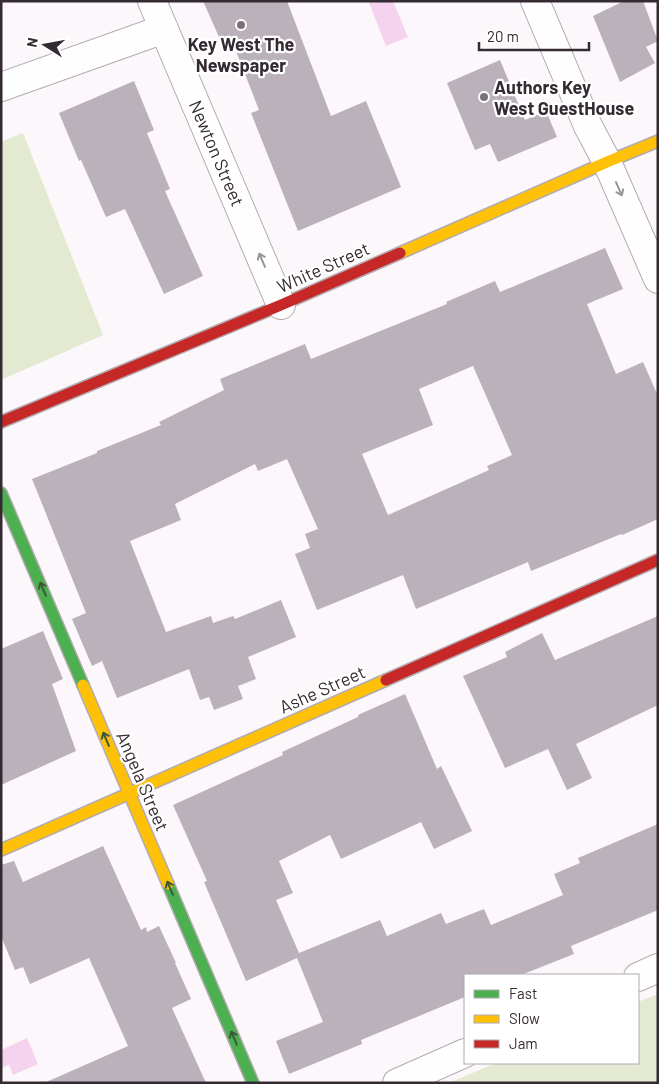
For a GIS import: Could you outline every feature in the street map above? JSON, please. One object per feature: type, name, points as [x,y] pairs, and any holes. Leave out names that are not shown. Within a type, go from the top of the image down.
[{"type":"street","name":"Newton Street","points":[[152,1],[282,305]]},
{"type":"street","points":[[535,1],[588,126],[658,279]]},
{"type":"street","points":[[1,87],[164,29]]},
{"type":"street","name":"White Street","points":[[1,422],[282,305],[606,162],[658,141]]},
{"type":"street","name":"Angela Street","points":[[1,493],[253,1083]]},
{"type":"street","name":"Ashe Street","points":[[1,850],[658,560]]},
{"type":"street","points":[[639,976],[658,968]]},
{"type":"street","points":[[397,1083],[464,1053]]},
{"type":"green space","points":[[23,133],[103,335],[1,380],[1,142]]},
{"type":"green space","points":[[658,994],[658,1083],[449,1083],[494,1064],[639,1064],[639,1002]]},
{"type":"shaded area","points":[[373,1],[393,1],[408,37],[386,46],[369,3]]},
{"type":"shaded area","points":[[27,1038],[38,1064],[13,1075],[9,1065],[1,1068],[1,1050]]},
{"type":"building","points":[[203,1],[287,1],[331,116],[366,101],[401,187],[298,231],[251,113],[259,110],[232,41],[223,46]]},
{"type":"building","points":[[624,1],[643,1],[658,41],[646,47],[655,63],[620,82],[593,16]]},
{"type":"building","name":"Authors Key West GuestHouse","points":[[500,60],[525,120],[546,111],[557,137],[498,162],[490,144],[475,150],[447,83]]},
{"type":"building","points":[[134,81],[154,130],[147,133],[170,189],[165,191],[203,276],[164,294],[125,209],[106,217],[81,160],[79,161],[59,113]]},
{"type":"building","points":[[605,248],[623,289],[587,304],[616,374],[643,362],[658,396],[658,519],[531,571],[528,562],[416,609],[403,575],[317,610],[295,554],[310,548],[305,534],[318,529],[287,459],[258,471],[255,464],[175,504],[181,520],[130,541],[166,632],[211,616],[213,623],[233,616],[235,619],[281,600],[296,637],[248,657],[256,679],[238,686],[243,699],[214,710],[209,697],[200,700],[189,669],[117,698],[102,661],[92,666],[72,619],[86,613],[32,479],[161,425],[159,422],[224,390],[220,379],[305,344],[311,359],[447,304],[446,302],[495,281],[500,292]],"holes":[[[473,366],[512,455],[487,466],[489,470],[388,515],[362,454],[433,425],[419,389]]]},
{"type":"building","points":[[658,616],[658,705],[576,744],[592,778],[567,790],[548,749],[505,768],[463,676],[507,657],[505,652],[542,633],[555,660]]},
{"type":"building","points":[[43,631],[63,679],[52,684],[76,751],[1,785],[1,649]]},
{"type":"building","points":[[405,694],[437,769],[441,766],[472,831],[434,849],[421,822],[341,859],[330,835],[279,861],[293,893],[276,900],[299,953],[380,920],[387,936],[441,913],[446,924],[484,909],[491,925],[563,895],[554,874],[580,863],[578,858],[658,824],[658,910],[571,946],[574,954],[524,974],[464,974],[464,997],[361,1040],[362,1044],[289,1074],[276,1041],[323,1022],[297,958],[246,981],[204,882],[207,881],[173,805],[283,755],[282,752],[358,717],[358,715]]},
{"type":"building","points":[[103,846],[141,930],[146,927],[147,932],[159,926],[176,963],[191,999],[172,1008],[206,1083],[44,1083],[128,1046],[89,958],[30,984],[23,967],[15,970],[1,936],[1,865],[14,861],[23,882]]},
{"type":"traffic: fast","points":[[1,493],[83,685]]},
{"type":"traffic: fast","points":[[168,884],[253,1083]]},
{"type":"traffic: slow","points":[[400,253],[658,141]]},
{"type":"traffic: slow","points":[[1,850],[386,680]]},
{"type":"traffic: slow","points":[[83,685],[168,884]]},
{"type":"traffic: jam","points":[[1,422],[400,253]]},
{"type":"traffic: jam","points":[[386,680],[658,560]]},
{"type":"place","name":"Key West The Newspaper","points":[[241,25]]},
{"type":"place","name":"Authors Key West GuestHouse","points":[[484,97]]}]
